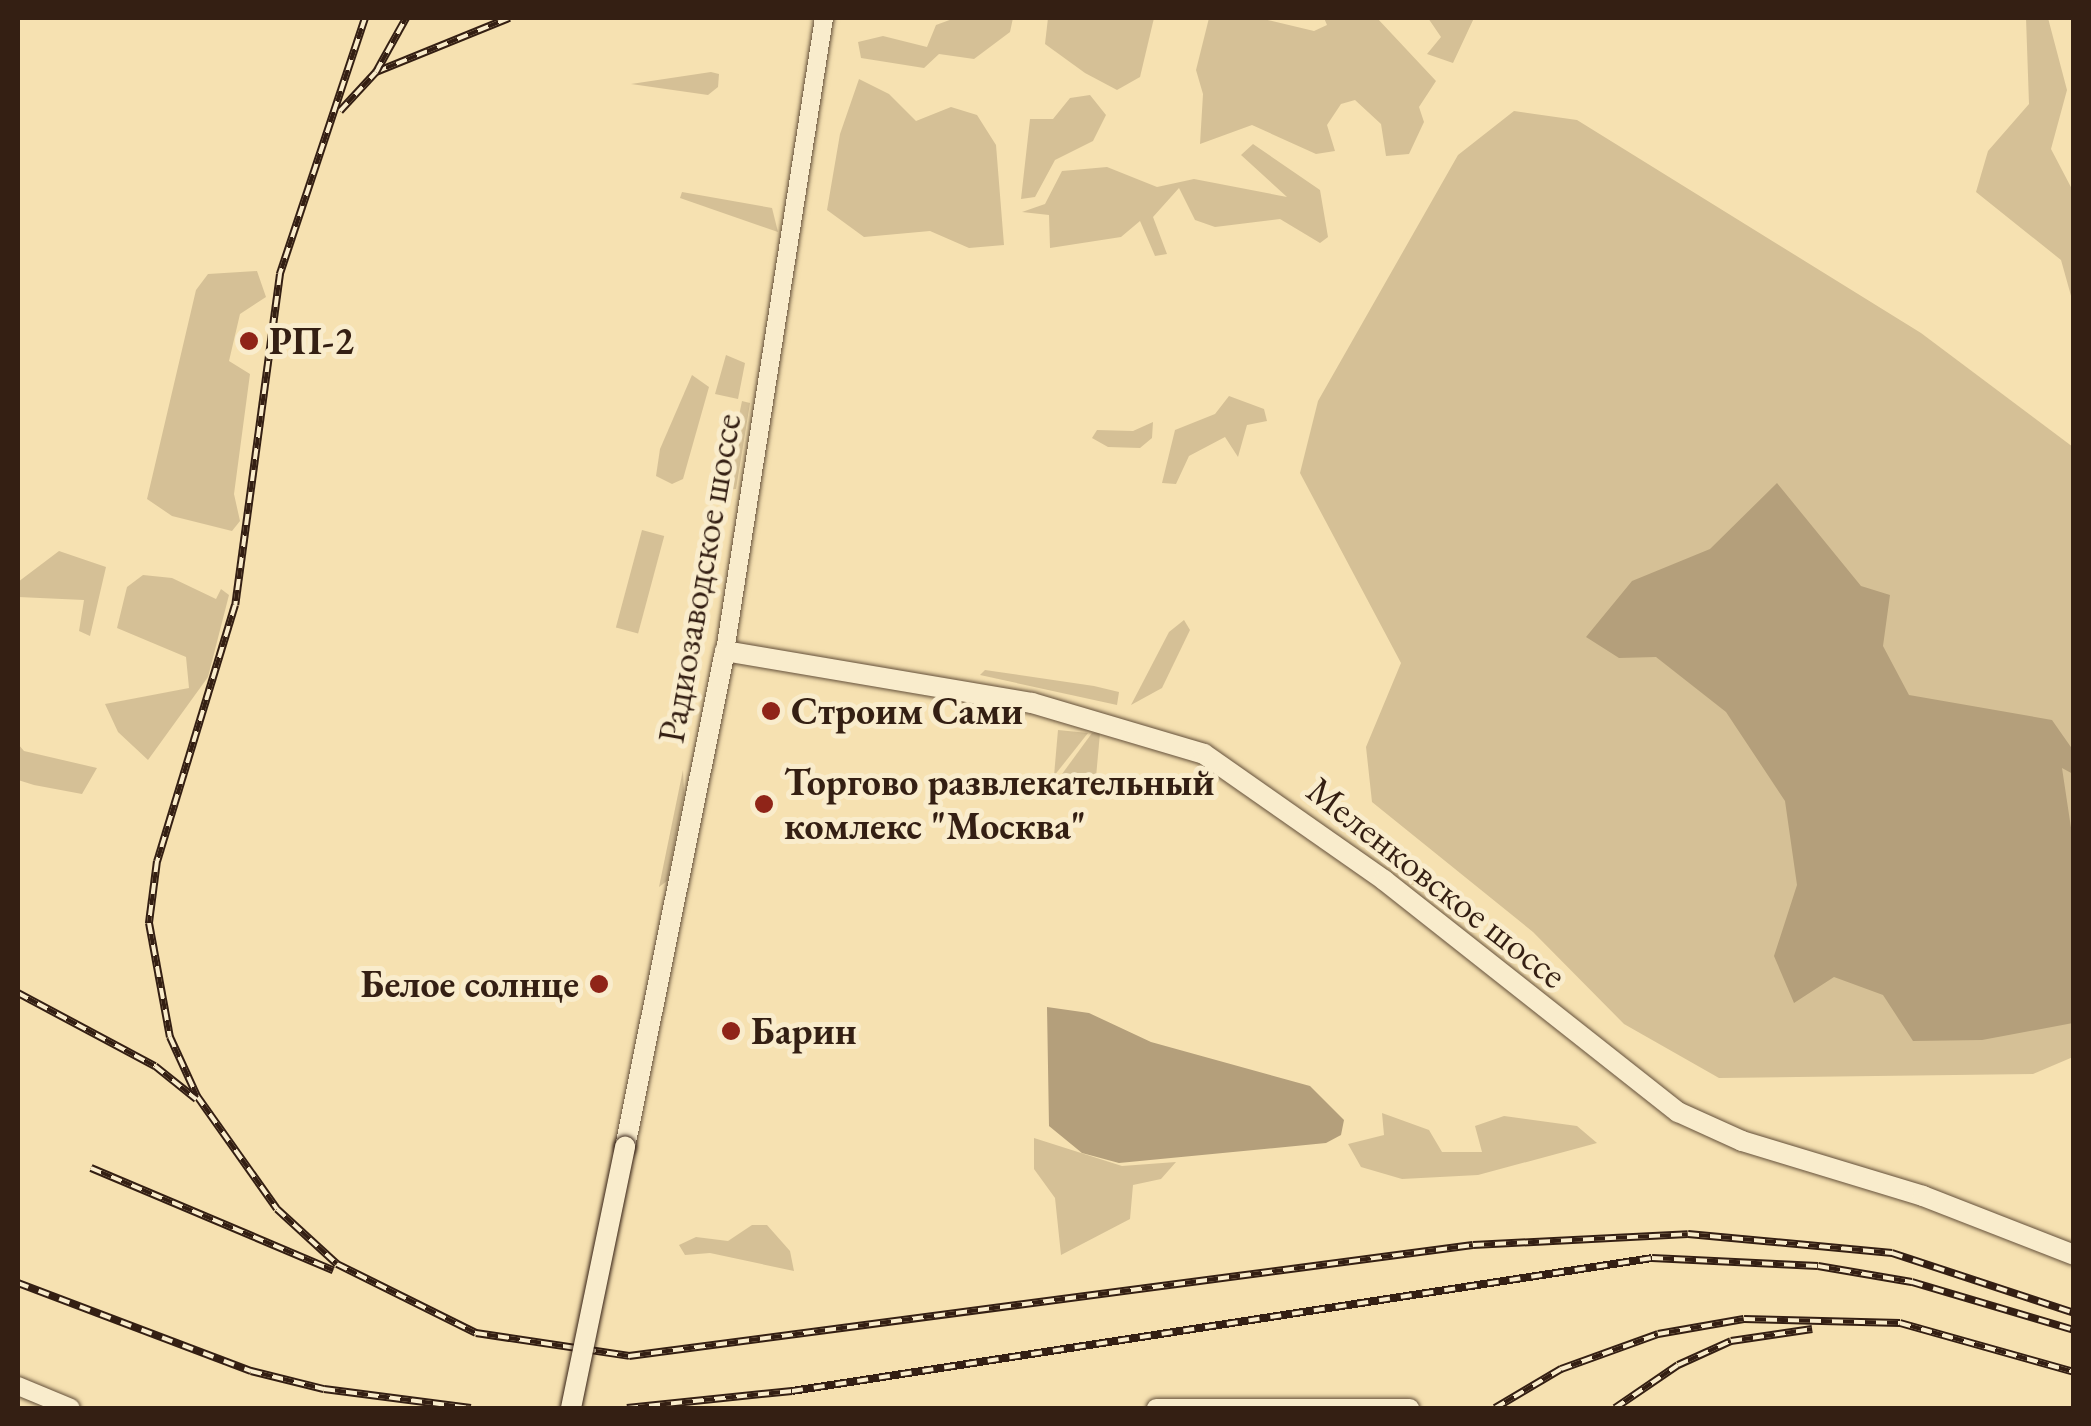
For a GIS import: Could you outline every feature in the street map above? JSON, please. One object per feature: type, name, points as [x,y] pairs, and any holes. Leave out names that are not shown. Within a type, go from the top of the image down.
[{"type":"main road","name":"Радиозаводское шоссе","points":[[571,1408],[725,651]]},
{"type":"main road","name":"Меленковское шоссе","points":[[725,651],[1032,703],[1204,754],[1384,880],[1678,1112],[1742,1142],[1924,1196],[2074,1255]]},
{"type":"street","name":"Радиозаводское шоссе","points":[[725,651],[824,18]]},
{"type":"street","points":[[18,1386],[71,1408]]},
{"type":"street","points":[[1156,1408],[1410,1408]]},
{"type":"shaded area","points":[[955,18],[1013,18],[1010,32],[974,59],[939,54],[924,68],[861,58],[858,42],[883,36],[927,47],[936,25]]},
{"type":"shaded area","points":[[1048,18],[1154,18],[1140,77],[1117,90],[1085,73],[1045,44]]},
{"type":"shaded area","points":[[1209,18],[1259,18],[1314,31],[1327,25],[1324,18],[1377,18],[1436,81],[1419,107],[1424,122],[1409,154],[1386,156],[1381,124],[1355,100],[1341,104],[1327,125],[1335,151],[1316,154],[1252,125],[1200,144],[1203,94],[1196,70]]},
{"type":"shaded area","points":[[1428,18],[1474,18],[1453,63],[1427,54],[1441,37]]},
{"type":"shaded area","points":[[2026,18],[2048,18],[2067,90],[2051,149],[2073,191],[2073,303],[2061,260],[1976,192],[1988,151],[2029,104]]},
{"type":"shaded area","points":[[719,74],[718,87],[708,95],[631,84]]},
{"type":"shaded area","points":[[859,79],[889,94],[916,121],[951,107],[977,115],[996,145],[1004,245],[969,248],[930,231],[864,237],[827,210],[840,134]]},
{"type":"shaded area","points":[[1090,95],[1106,115],[1093,141],[1055,160],[1035,197],[1021,199],[1030,119],[1053,119],[1070,98]]},
{"type":"shaded area","points":[[1514,111],[1577,120],[1921,333],[2073,447],[2073,1057],[2033,1074],[1719,1078],[1624,1024],[1533,932],[1372,802],[1366,747],[1401,663],[1300,473],[1318,401],[1458,155]]},
{"type":"shaded area","points":[[1253,144],[1320,190],[1328,237],[1320,243],[1280,219],[1215,227],[1195,220],[1179,188],[1153,217],[1167,254],[1155,256],[1140,221],[1121,237],[1050,248],[1049,215],[1022,212],[1045,204],[1062,171],[1107,167],[1157,187],[1194,179],[1287,197],[1241,155]]},
{"type":"shaded area","points":[[682,192],[772,208],[778,232],[680,198]]},
{"type":"shaded area","points":[[257,271],[266,297],[240,314],[229,361],[250,374],[234,494],[240,521],[232,531],[172,516],[147,499],[196,290],[208,274]]},
{"type":"shaded area","points":[[726,355],[745,363],[738,399],[715,394]]},
{"type":"shaded area","points":[[692,375],[709,387],[683,479],[672,484],[656,476],[660,449]]},
{"type":"shaded area","points":[[1229,396],[1264,409],[1267,421],[1247,425],[1238,457],[1225,437],[1189,456],[1176,484],[1162,483],[1175,430],[1215,414]]},
{"type":"shaded area","points":[[742,401],[750,403],[736,489],[724,490]]},
{"type":"shaded area","points":[[1153,422],[1152,438],[1140,448],[1108,447],[1092,438],[1097,430],[1133,431]]},
{"type":"shaded area","points":[[1777,483],[1861,586],[1890,595],[1883,646],[1909,695],[2052,720],[2073,750],[2073,774],[2062,768],[2073,841],[2073,1023],[1982,1040],[1913,1041],[1883,995],[1834,977],[1794,1003],[1774,956],[1797,885],[1785,801],[1726,712],[1656,657],[1619,658],[1586,637],[1632,581],[1710,549]]},
{"type":"shaded area","points":[[642,530],[664,536],[638,634],[616,628]]},
{"type":"shaded area","points":[[59,551],[106,567],[90,636],[79,631],[84,600],[18,597],[18,582]]},
{"type":"shaded area","points":[[143,575],[172,578],[216,599],[221,589],[229,595],[208,677],[148,760],[118,732],[105,704],[189,688],[186,657],[117,628],[127,587]]},
{"type":"shaded area","points":[[1184,620],[1190,630],[1162,688],[1131,705],[1169,632]]},
{"type":"shaded area","points":[[985,670],[1119,692],[1117,705],[980,675]]},
{"type":"shaded area","points":[[1058,730],[1088,733],[1054,776]]},
{"type":"shaded area","points":[[1092,733],[1100,733],[1095,788],[1054,785]]},
{"type":"shaded area","points":[[18,744],[24,751],[97,768],[82,794],[34,785],[18,780]]},
{"type":"shaded area","points":[[683,770],[684,793],[667,881],[659,887]]},
{"type":"shaded area","points":[[1047,1007],[1089,1013],[1151,1042],[1310,1086],[1344,1120],[1341,1135],[1326,1143],[1119,1163],[1082,1153],[1049,1126]]},
{"type":"shaded area","points":[[1382,1113],[1429,1130],[1442,1152],[1482,1152],[1475,1126],[1504,1116],[1577,1126],[1597,1143],[1478,1175],[1402,1179],[1361,1167],[1348,1144],[1384,1135]]},
{"type":"shaded area","points":[[1034,1138],[1122,1166],[1176,1162],[1161,1179],[1133,1185],[1130,1219],[1061,1255],[1055,1198],[1034,1169]]},
{"type":"shaded area","points":[[752,1225],[767,1225],[790,1251],[794,1271],[710,1253],[685,1255],[679,1245],[696,1237],[728,1241]]},
{"type":"railway","points":[[365,18],[280,274],[235,605],[157,861],[149,923],[170,1037],[197,1096],[277,1209],[337,1264],[476,1333],[629,1356],[1473,1245],[1688,1234],[1892,1253],[2074,1313]]},
{"type":"railway","points":[[340,111],[376,72],[406,18]]},
{"type":"railway","points":[[376,72],[509,18]]},
{"type":"railway","points":[[18,993],[155,1066],[196,1099]]},
{"type":"railway","points":[[91,1168],[333,1270]]},
{"type":"railway","points":[[627,1408],[792,1391],[1652,1258],[1818,1266],[1912,1282],[2074,1330]]},
{"type":"railway","points":[[18,1283],[251,1371],[324,1389],[471,1408]]},
{"type":"railway","points":[[1495,1408],[1561,1369],[1658,1334],[1744,1319],[1900,1323],[2074,1372]]},
{"type":"railway","points":[[1615,1408],[1678,1365],[1731,1341],[1812,1329]]},
{"type":"place","name":"РП-2","points":[[249,341]]},
{"type":"place","name":"Строим Сами","points":[[771,711]]},
{"type":"place","name":"Торгово развлекательный комлекс \"Москва\"","points":[[764,804]]},
{"type":"place","name":"Белое солнце","points":[[599,984]]},
{"type":"place","name":"Барин","points":[[731,1031]]}]
